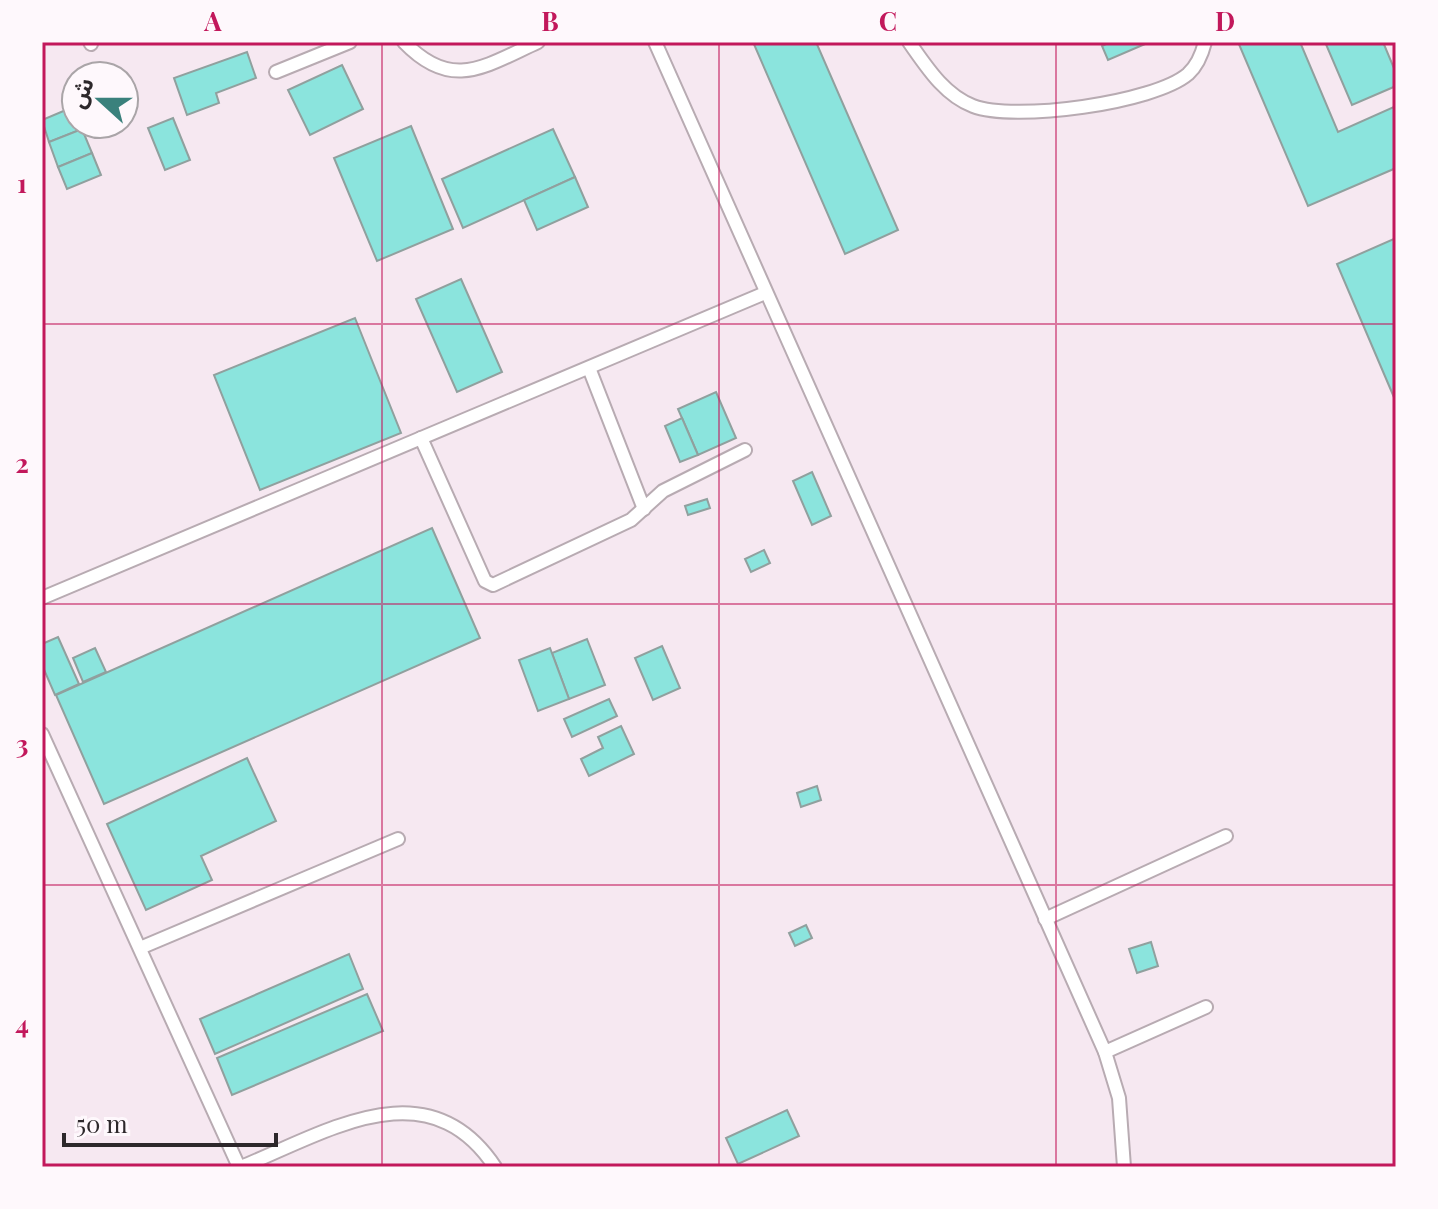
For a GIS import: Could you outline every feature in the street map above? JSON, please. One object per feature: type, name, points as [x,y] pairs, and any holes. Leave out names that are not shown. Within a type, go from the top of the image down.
[{"type":"lane","points":[[276,72],[350,42]]},
{"type":"lane","points":[[404,42],[433,67],[464,72],[538,42]]},
{"type":"lane","points":[[655,42],[1105,1052],[1119,1098],[1125,1146],[1124,1167]]},
{"type":"lane","points":[[909,42],[952,94],[973,106],[1022,113],[1096,104],[1169,84],[1187,74],[1200,58],[1205,42]]},
{"type":"lane","points":[[42,598],[765,293]]},
{"type":"lane","points":[[589,368],[644,509]]},
{"type":"lane","points":[[421,438],[489,584],[631,520],[663,491],[745,450]]},
{"type":"lane","points":[[42,734],[240,1167],[366,1115],[407,1111],[447,1121],[481,1145],[495,1167]]},
{"type":"lane","points":[[1045,919],[1226,836]]},
{"type":"lane","points":[[140,948],[398,839]]},
{"type":"lane","points":[[1105,1052],[1206,1007]]},
{"type":"building","points":[[753,42],[816,42],[898,230],[845,254]]},
{"type":"building","points":[[1110,42],[1145,44],[1108,60],[1102,46]]},
{"type":"building","points":[[1238,42],[1300,42],[1338,132],[1396,106],[1396,168],[1308,206]]},
{"type":"building","points":[[1325,42],[1383,42],[1396,73],[1396,86],[1352,105]]},
{"type":"building","points":[[247,52],[256,78],[216,93],[219,103],[187,115],[174,78]]},
{"type":"building","points":[[342,65],[363,109],[310,135],[288,90]]},
{"type":"building","points":[[60,112],[60,138],[49,142],[42,120]]},
{"type":"building","points":[[173,118],[190,160],[165,170],[148,128]]},
{"type":"building","points":[[411,126],[453,229],[377,261],[334,158]]},
{"type":"building","points":[[553,129],[575,177],[463,228],[442,179]]},
{"type":"building","points":[[60,138],[87,140],[92,153],[58,167],[49,142]]},
{"type":"building","points":[[92,153],[101,175],[67,189],[58,167]]},
{"type":"building","points":[[575,177],[588,207],[537,230],[524,200]]},
{"type":"building","points":[[1396,238],[1396,402],[1337,264]]},
{"type":"building","points":[[461,279],[502,372],[457,392],[416,299]]},
{"type":"building","points":[[355,318],[401,433],[260,490],[214,375]]},
{"type":"building","points":[[716,392],[736,438],[698,455],[678,409]]},
{"type":"building","points":[[682,418],[698,455],[680,462],[665,426]]},
{"type":"building","points":[[812,472],[831,516],[812,525],[793,481]]},
{"type":"building","points":[[707,499],[710,508],[688,515],[685,506]]},
{"type":"building","points":[[432,528],[480,638],[104,804],[56,695]]},
{"type":"building","points":[[764,550],[770,563],[751,572],[745,559]]},
{"type":"building","points":[[58,637],[79,684],[55,695],[42,665],[42,644]]},
{"type":"building","points":[[587,639],[605,685],[569,699],[552,653]]},
{"type":"building","points":[[662,646],[680,688],[653,700],[635,658]]},
{"type":"building","points":[[95,648],[106,672],[83,682],[73,658]]},
{"type":"building","points":[[550,648],[569,699],[538,711],[519,660]]},
{"type":"building","points":[[609,699],[617,716],[572,737],[564,719]]},
{"type":"building","points":[[621,726],[634,754],[589,776],[581,759],[603,748],[598,737]]},
{"type":"building","points":[[247,758],[276,821],[201,856],[212,880],[146,910],[107,824]]},
{"type":"building","points":[[817,786],[821,800],[801,807],[797,793]]},
{"type":"building","points":[[806,925],[812,938],[795,946],[789,933]]},
{"type":"building","points":[[1151,942],[1158,966],[1137,973],[1129,949]]},
{"type":"building","points":[[349,954],[363,989],[215,1054],[200,1019]]},
{"type":"building","points":[[367,994],[383,1031],[232,1095],[217,1058]]},
{"type":"building","points":[[787,1110],[799,1136],[738,1164],[726,1138]]}]
